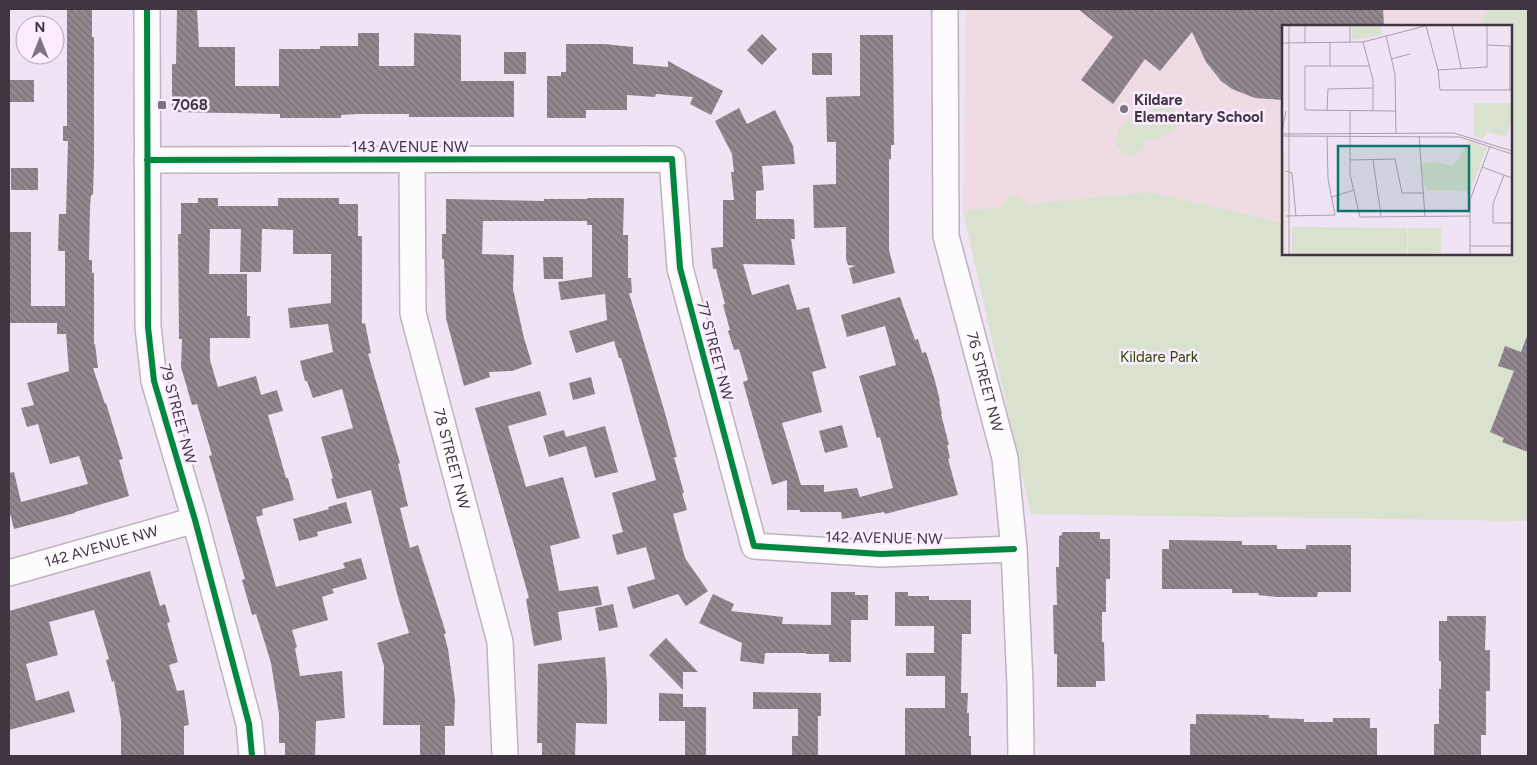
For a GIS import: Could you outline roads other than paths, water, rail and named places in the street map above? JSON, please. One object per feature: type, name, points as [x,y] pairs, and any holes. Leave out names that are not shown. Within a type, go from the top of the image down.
[{"type":"street","name":"79 STREET NW","points":[[146,9],[148,327],[154,381],[195,520],[250,724],[252,756]]},
{"type":"street","name":"76 STREET NW","points":[[945,9],[946,236],[1005,458],[1014,549],[1021,756]]},
{"type":"street","name":"78 STREET NW","points":[[412,159],[413,313],[500,642],[505,756]]},
{"type":"street","name":"143 AVENUE NW","points":[[147,160],[672,159]]},
{"type":"street","name":"77 STREET NW","points":[[672,159],[680,268],[754,546]]},
{"type":"street","name":"142 AVENUE NW","points":[[9,573],[195,520]]},
{"type":"street","name":"142 AVENUE NW","points":[[754,546],[881,554],[1014,549]]},
{"type":"place","name":"7068","points":[[162,105]]},
{"type":"place","name":"Kildare Elementary School","points":[[1124,109]]},
{"type":"park label","name":"Kildare Park","points":[[1159,357]]}]
